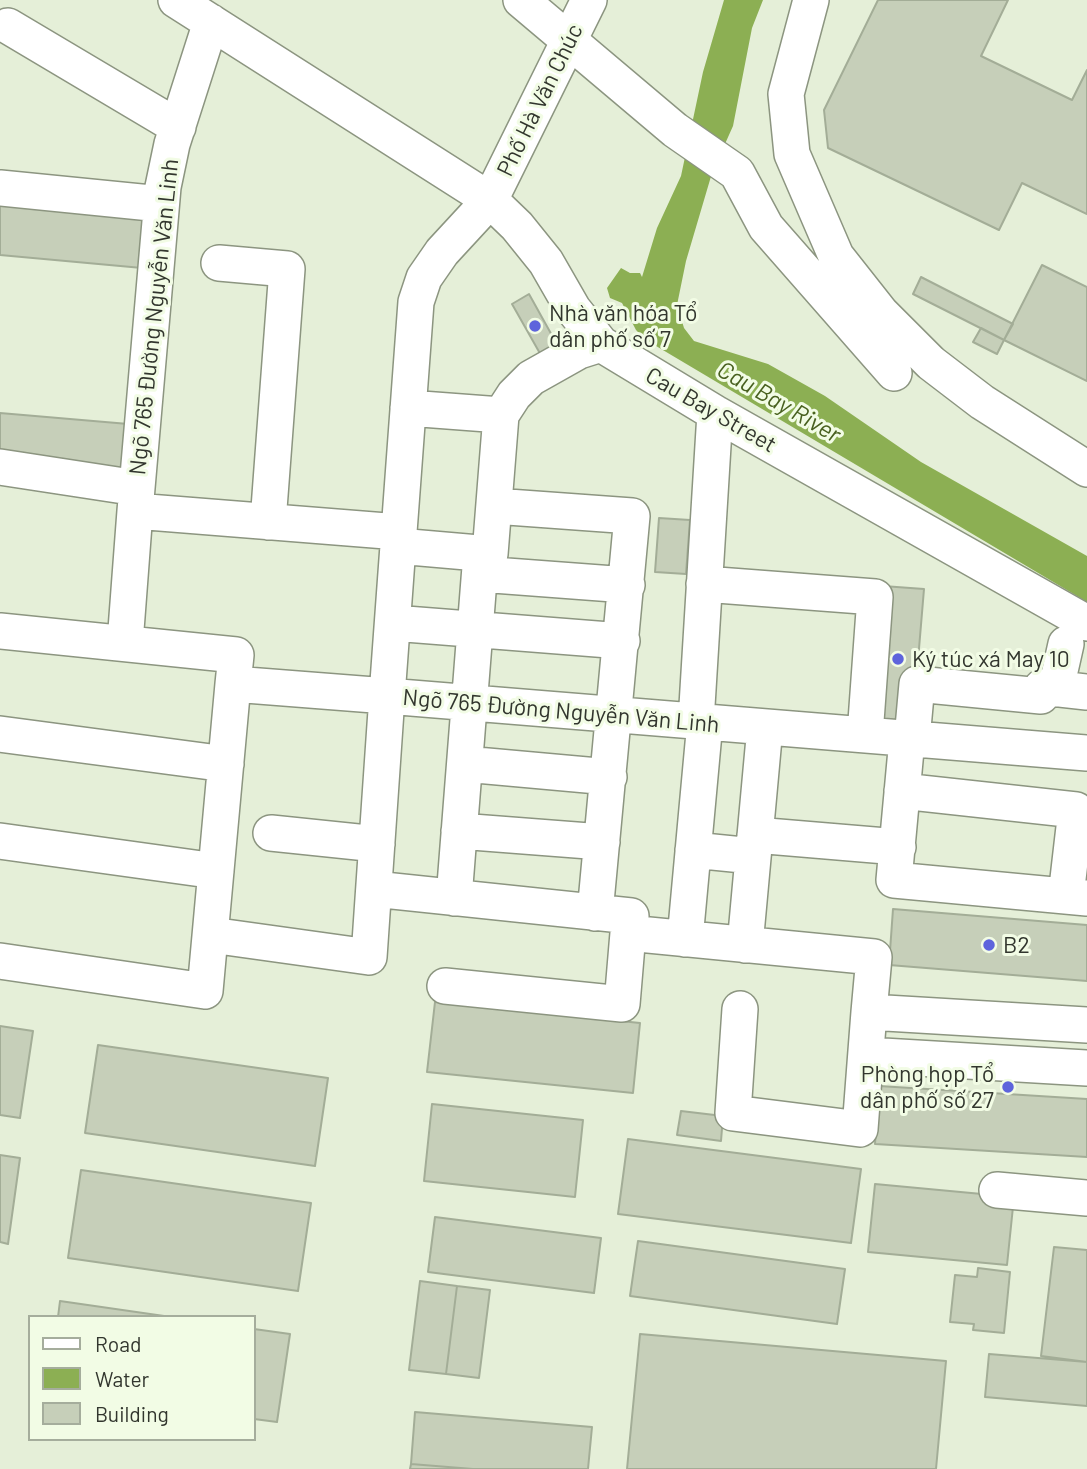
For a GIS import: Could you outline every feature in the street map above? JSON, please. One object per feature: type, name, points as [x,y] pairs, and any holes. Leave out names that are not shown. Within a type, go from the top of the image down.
[{"type":"street","name":"Cau Bay Street","points":[[176,0],[490,200],[517,226],[546,262],[573,309],[601,344],[1077,633]]},
{"type":"street","points":[[521,0],[675,130],[737,173],[766,227],[894,373]]},
{"type":"street","name":"Phố Hà Văn Chúc","points":[[408,408],[416,302],[424,278],[442,252],[490,200],[589,0]]},
{"type":"street","points":[[811,0],[786,94],[792,155],[836,256],[881,313],[931,363],[982,402],[1087,469]]},
{"type":"street","name":"Ngõ 765 Đường Nguyễn Văn Linh","points":[[125,643],[161,204],[167,164],[211,22]]},
{"type":"street","name":"Ngõ 765 Đường Nguyễn Văn Linh","points":[[8,26],[178,127]]},
{"type":"street","points":[[0,188],[161,204]]},
{"type":"street","points":[[219,262],[287,269],[268,522]]},
{"type":"street","points":[[454,898],[481,564],[490,554],[502,415],[514,395],[531,378],[579,351],[601,344]]},
{"type":"street","name":"Ngõ 765 Đường Nguyễn Văn Linh","points":[[408,408],[387,696],[1087,753]]},
{"type":"street","points":[[408,408],[502,415]]},
{"type":"street","points":[[685,939],[701,722],[704,584],[715,413]]},
{"type":"street","points":[[0,467],[136,500],[268,522],[398,539],[481,564],[626,585]]},
{"type":"street","points":[[494,506],[632,516],[595,914]]},
{"type":"street","points":[[704,584],[876,597],[864,735]]},
{"type":"street","points":[[393,623],[622,642]]},
{"type":"street","points":[[0,631],[236,654],[205,991],[0,961]]},
{"type":"street","points":[[1036,749],[1061,692],[1077,633]]},
{"type":"street","points":[[211,935],[369,957],[387,696],[233,684]]},
{"type":"street","points":[[902,791],[1076,810],[1077,897],[894,880],[902,791],[917,684],[1061,692]]},
{"type":"street","points":[[745,945],[765,727]]},
{"type":"street","points":[[0,734],[226,764]]},
{"type":"street","points":[[465,764],[609,776]]},
{"type":"street","points":[[459,831],[602,842]]},
{"type":"street","points":[[271,833],[377,844]]},
{"type":"street","points":[[0,841],[216,871]]},
{"type":"street","points":[[693,850],[754,845],[898,847]]},
{"type":"street","points":[[374,889],[631,916],[622,1004],[445,986]]},
{"type":"street","points":[[628,933],[874,957],[860,1129],[733,1113],[740,1009]]},
{"type":"street","points":[[869,1012],[1087,1025]]},
{"type":"street","points":[[866,1055],[1087,1068]]},
{"type":"street","points":[[997,1190],[1087,1198]]},
{"type":"water","name":"Cau Bay River","points":[[724,0],[763,0],[752,28],[733,126],[712,173],[686,261],[677,305],[684,328],[694,341],[768,364],[825,396],[921,462],[1087,556],[1087,602],[646,340],[636,330],[622,303],[610,298],[607,288],[621,268],[630,273],[640,273],[642,277],[657,228],[681,176],[703,72]]},
{"type":"building","points":[[878,0],[1008,0],[981,56],[1072,100],[1087,70],[1087,214],[1022,183],[999,230],[828,148],[824,110]]},
{"type":"building","points":[[0,199],[158,214],[153,269],[0,255]]},
{"type":"building","points":[[1042,265],[1087,287],[1087,381],[1004,340]]},
{"type":"building","points":[[921,277],[1013,324],[1004,340],[913,294]]},
{"type":"building","name":"Nhà văn hóa Tổ dân phố số 7","points":[[529,294],[559,348],[542,357],[512,304]]},
{"type":"building","points":[[981,328],[1004,340],[997,354],[973,342]]},
{"type":"building","points":[[0,413],[140,425],[135,473],[0,461]]},
{"type":"building","points":[[659,518],[690,520],[686,574],[655,572]]},
{"type":"building","name":"Ký túc xá May 10","points":[[883,586],[924,589],[912,732],[871,729]]},
{"type":"building","name":"B2","points":[[893,909],[1087,925],[1087,981],[889,965]]},
{"type":"building","points":[[435,1002],[640,1023],[633,1093],[427,1072]]},
{"type":"building","points":[[0,1026],[33,1031],[20,1118],[0,1115]]},
{"type":"building","points":[[98,1045],[328,1078],[315,1166],[85,1133]]},
{"type":"building","points":[[879,1086],[1087,1099],[1087,1157],[875,1144]]},
{"type":"building","points":[[432,1104],[583,1120],[575,1197],[424,1181]]},
{"type":"building","points":[[681,1111],[723,1116],[721,1141],[677,1135]]},
{"type":"building","points":[[628,1139],[861,1169],[851,1243],[618,1214]]},
{"type":"building","points":[[0,1155],[20,1158],[8,1244],[0,1242]]},
{"type":"building","points":[[81,1170],[311,1203],[298,1291],[68,1258]]},
{"type":"building","points":[[875,1184],[1014,1197],[1007,1265],[868,1252]]},
{"type":"building","points":[[435,1217],[601,1238],[594,1293],[428,1272]]},
{"type":"building","points":[[638,1241],[845,1269],[837,1324],[630,1296]]},
{"type":"building","points":[[1054,1247],[1087,1250],[1087,1362],[1041,1356]]},
{"type":"building","points":[[978,1268],[1010,1272],[1004,1333],[973,1330],[974,1324],[950,1322],[955,1275],[977,1277]]},
{"type":"building","points":[[420,1281],[457,1286],[446,1374],[409,1370]]},
{"type":"building","points":[[457,1286],[490,1290],[479,1378],[446,1374]]},
{"type":"building","points":[[60,1301],[157,1315],[58,1315]]},
{"type":"building","points":[[256,1329],[290,1334],[277,1422],[256,1419]]},
{"type":"building","points":[[640,1334],[946,1361],[936,1469],[627,1469]]},
{"type":"building","points":[[989,1354],[1087,1362],[1087,1406],[985,1397]]},
{"type":"building","points":[[415,1412],[592,1427],[588,1469],[473,1469],[411,1464]]},
{"type":"building","points":[[411,1464],[473,1469],[410,1469]]},
{"type":"place","name":"Nhà văn hóa Tổ dân phố số 7","points":[[535,326]]},
{"type":"place","name":"Ký túc xá May 10","points":[[898,659]]},
{"type":"place","name":"B2","points":[[989,945]]},
{"type":"place","name":"Phòng họp Tổ dân phố số 27","points":[[1008,1087]]}]
